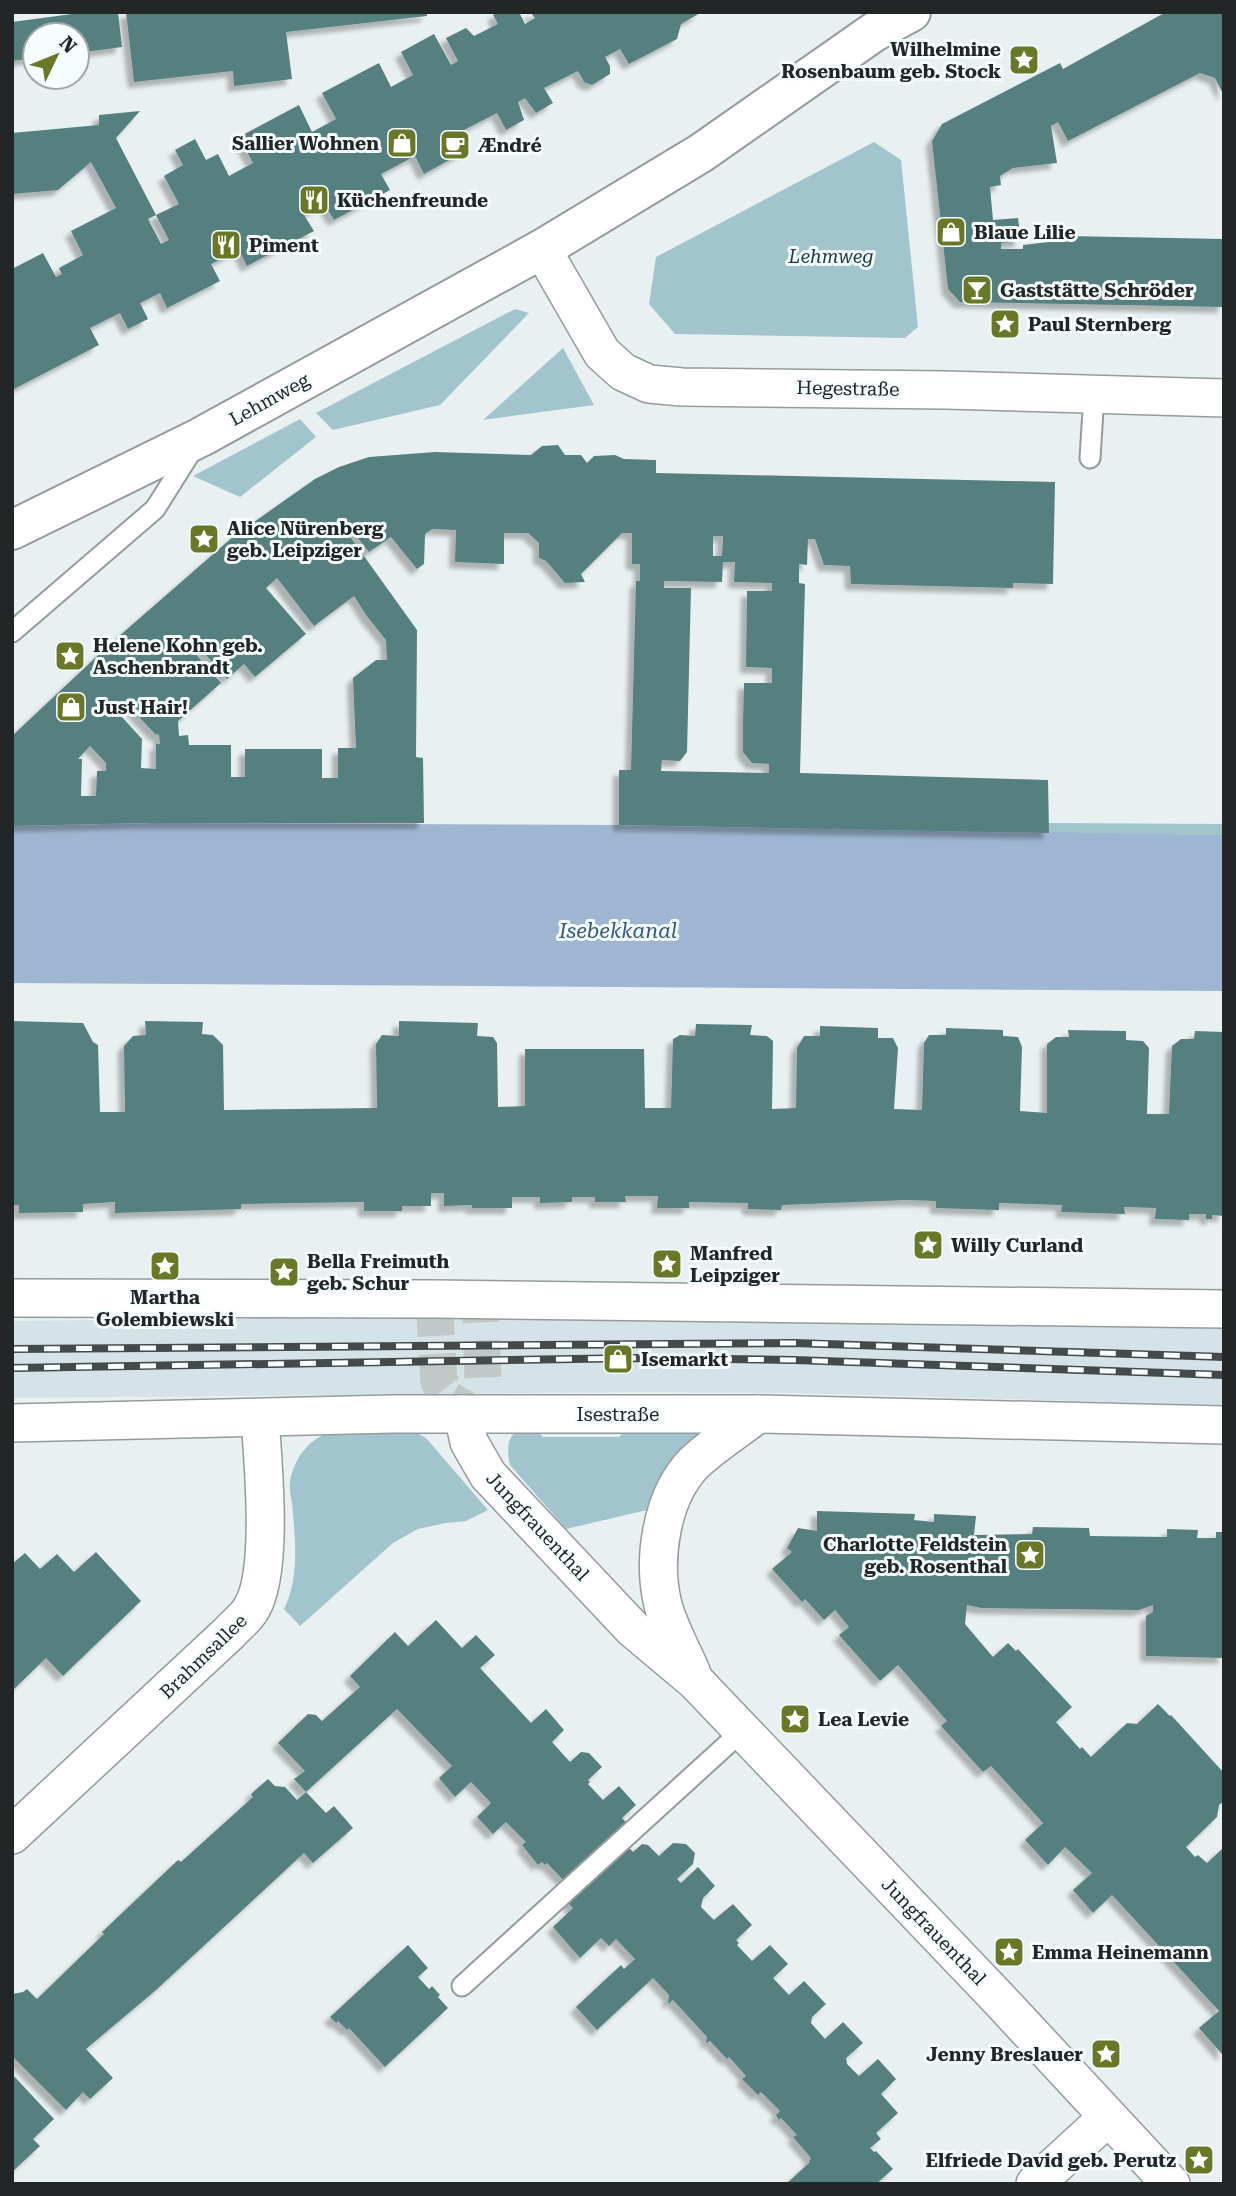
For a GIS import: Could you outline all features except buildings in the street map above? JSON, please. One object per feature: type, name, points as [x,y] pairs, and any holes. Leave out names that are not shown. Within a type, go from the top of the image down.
[{"type":"street","name":"Lehmweg","points":[[12,530],[201,437],[542,249],[701,153],[870,22],[911,12]]},
{"type":"street","name":"Hegestraße","points":[[542,249],[602,353],[623,372],[649,384],[682,387],[1224,398]]},
{"type":"street","points":[[12,1298],[457,1299],[1224,1309]]},
{"type":"street","name":"Isestraße","points":[[12,1423],[463,1414],[758,1414],[1224,1425]]},
{"type":"street","name":"Jungfrauenthal","points":[[463,1414],[469,1442],[488,1475],[633,1629],[695,1681],[988,1987],[1171,2184]]},
{"type":"street","name":"Jungfrauenthal","points":[[695,1681],[663,1605],[657,1563],[663,1523],[678,1485],[693,1464],[758,1414]]},
{"type":"street","name":"Brahmsallee","points":[[12,1835],[229,1633],[251,1609],[263,1578],[265,1498],[260,1418]]},
{"type":"street","points":[[1035,2184],[1108,2117]]},
{"type":"lane","points":[[1090,458],[1094,394]]},
{"type":"lane","points":[[12,632],[155,509],[201,437]]},
{"type":"lane","points":[[462,1986],[742,1731]]},
{"type":"shaded area","name":"Isemarkt","points":[[643,1313],[1224,1326],[1224,1405],[794,1393],[639,1392],[12,1398],[12,1321]]},
{"type":"green space","name":"Lehmweg","points":[[874,142],[901,160],[918,327],[905,338],[675,334],[649,304],[656,257]]},
{"type":"green space","points":[[515,309],[529,313],[440,405],[333,430],[316,413]]},
{"type":"green space","points":[[563,348],[594,405],[483,420]]},
{"type":"green space","points":[[300,419],[316,437],[240,497],[193,476]]},
{"type":"green space","points":[[1049,823],[1224,824],[1224,835],[1049,833]]},
{"type":"green space","points":[[632,1425],[700,1425],[703,1433],[684,1449],[669,1467],[647,1510],[566,1529],[510,1465],[508,1450],[511,1438],[525,1428],[533,1426],[543,1437],[619,1437]]},
{"type":"green space","points":[[408,1428],[426,1438],[488,1510],[466,1521],[418,1529],[393,1543],[300,1626],[284,1609],[294,1571],[295,1543],[290,1484],[295,1465],[304,1450],[325,1434],[342,1430]]},
{"type":"water","name":"Isebekkanal","points":[[149,823],[619,825],[1224,835],[1224,991],[12,983],[12,826]]},
{"type":"tunnel","points":[[434,1299],[439,1382],[463,1414],[483,1379],[480,1300]]},
{"type":"railway","points":[[12,1349],[794,1343],[1224,1357]]},
{"type":"railway","points":[[12,1368],[639,1358],[794,1360],[1224,1375]]},
{"type":"place","name":"Wilhelmine Rosenbaum geb. Stock","points":[[1024,60]]},
{"type":"place","name":"Sallier Wohnen","points":[[402,143]]},
{"type":"place","name":"Ændré","points":[[455,145]]},
{"type":"place","name":"Küchenfreunde","points":[[314,200]]},
{"type":"place","name":"Blaue Lilie","points":[[951,232]]},
{"type":"place","name":"Piment","points":[[226,245]]},
{"type":"place","name":"Gaststätte Schröder","points":[[977,290]]},
{"type":"place","name":"Paul Sternberg","points":[[1005,324]]},
{"type":"place","name":"Alice Nürenberg geb. Leipziger","points":[[204,539]]},
{"type":"place","name":"Helene Kohn geb. Aschenbrandt","points":[[70,656]]},
{"type":"place","name":"Just Hair!","points":[[71,707]]},
{"type":"place","name":"Willy Curland","points":[[928,1245]]},
{"type":"place","name":"Manfred Leipziger","points":[[667,1264]]},
{"type":"place","name":"Martha Golembiewski","points":[[165,1266]]},
{"type":"place","name":"Bella Freimuth geb. Schur","points":[[284,1272]]},
{"type":"place","name":"Isemarkt","points":[[618,1359]]},
{"type":"place","name":"Charlotte Feldstein geb. Rosenthal","points":[[1030,1555]]},
{"type":"place","name":"Lea Levie","points":[[795,1719]]},
{"type":"place","name":"Emma Heinemann","points":[[1009,1952]]},
{"type":"place","name":"Jenny Breslauer","points":[[1106,2054]]},
{"type":"place","name":"Elfriede David geb. Perutz","points":[[1199,2160]]}]
